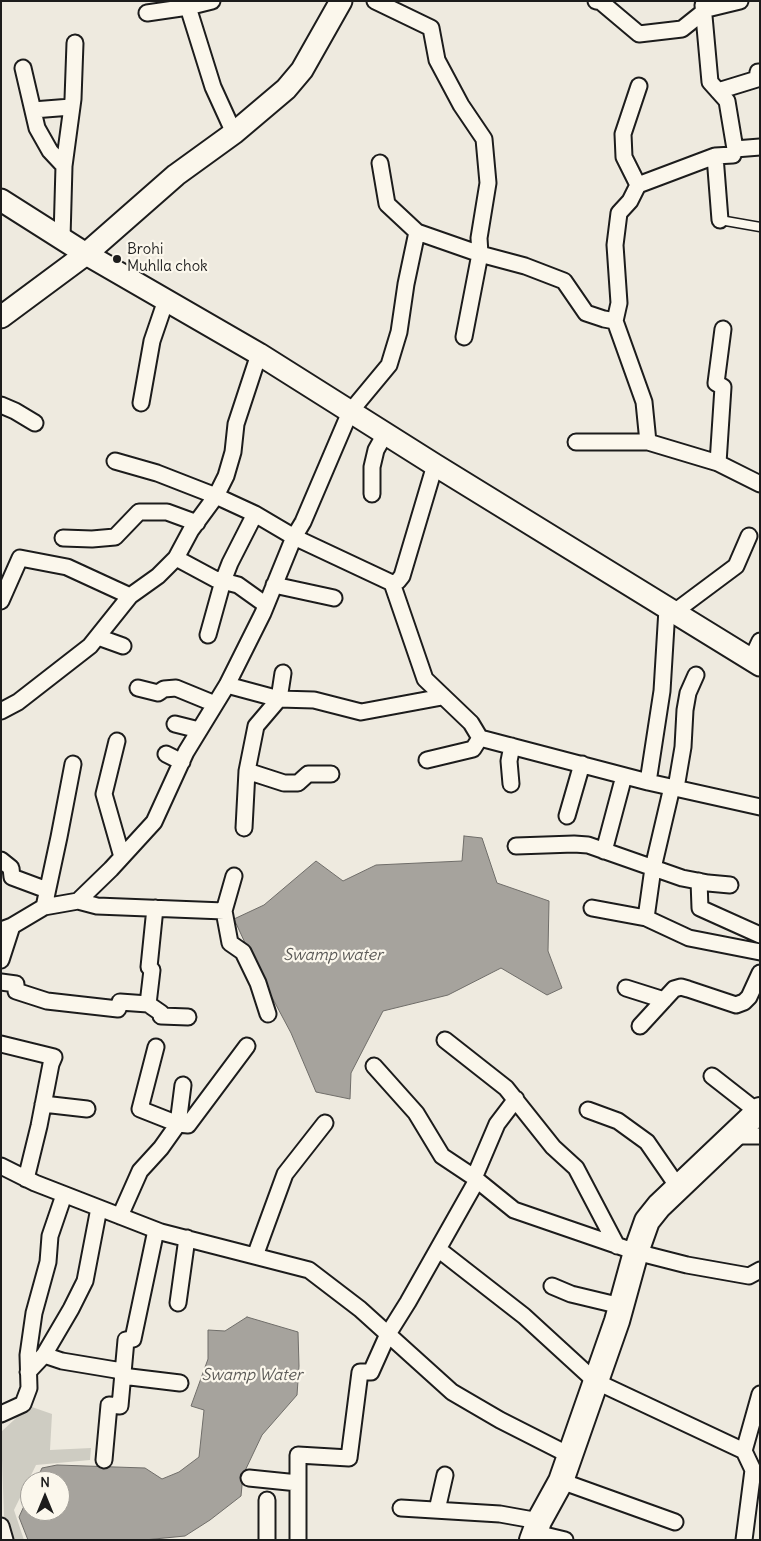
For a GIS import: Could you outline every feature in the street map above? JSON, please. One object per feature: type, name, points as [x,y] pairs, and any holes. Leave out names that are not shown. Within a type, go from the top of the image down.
[{"type":"main road","points":[[1,316],[86,254],[176,175],[234,133],[286,89],[302,70],[341,1]]},
{"type":"main road","points":[[1,200],[86,254],[258,354],[755,663]]},
{"type":"main road","points":[[536,1531],[561,1480],[621,1306],[626,1249],[659,1206],[759,1111]]},
{"type":"street","points":[[147,13],[188,7],[212,1]]},
{"type":"street","points":[[375,1],[432,28],[437,60],[461,105],[484,139],[488,183],[479,238],[480,254],[464,337]]},
{"type":"street","points":[[596,1],[601,2],[639,34],[682,29],[703,6]]},
{"type":"street","points":[[703,6],[707,9],[740,1]]},
{"type":"street","points":[[648,442],[644,402],[615,321],[619,303],[616,245],[619,213],[630,201],[638,185],[715,156],[733,155],[734,149],[727,102],[710,82],[703,6]]},
{"type":"street","points":[[188,7],[212,87],[234,133]]},
{"type":"street","points":[[62,238],[64,166],[75,101],[76,43]]},
{"type":"street","points":[[23,68],[37,128],[50,151],[64,166]]},
{"type":"street","points":[[718,91],[757,79],[758,72],[760,72]]},
{"type":"street","points":[[638,185],[624,157],[623,134],[639,86]]},
{"type":"street","points":[[33,110],[75,101]]},
{"type":"street","points":[[734,149],[760,147]]},
{"type":"street","points":[[715,156],[720,220]]},
{"type":"street","points":[[380,163],[387,204],[417,232],[480,254],[525,266],[564,281],[586,312],[615,321]]},
{"type":"street","points":[[78,901],[122,858],[154,822],[182,762],[199,730],[216,704],[266,605],[350,412],[389,365],[399,332],[406,284],[417,232]]},
{"type":"street","points":[[141,403],[152,341],[166,300]]},
{"type":"street","points":[[718,463],[723,387],[716,383],[723,329]]},
{"type":"street","points":[[1,711],[18,702],[90,646],[130,596],[158,576],[176,558],[197,522],[216,496],[226,476],[233,452],[236,424],[258,354]]},
{"type":"street","points":[[1,405],[35,423]]},
{"type":"street","points":[[372,494],[372,467],[376,450],[385,434]]},
{"type":"street","points":[[576,442],[648,442],[718,463],[760,484]]},
{"type":"street","points":[[115,461],[157,473],[216,496],[255,514],[294,537],[392,583],[398,581],[402,576],[435,465]]},
{"type":"street","points":[[63,538],[92,539],[115,537],[139,512],[167,512],[197,522]]},
{"type":"street","points":[[208,635],[223,581],[255,514]]},
{"type":"street","points":[[648,782],[662,691],[670,611],[736,566],[749,536]]},
{"type":"street","points":[[1,601],[20,558],[67,567],[130,596]]},
{"type":"street","points":[[176,558],[216,579],[238,585],[266,605]]},
{"type":"street","points":[[392,583],[425,680],[471,723],[480,738],[648,782],[760,807]]},
{"type":"street","points":[[274,585],[334,598]]},
{"type":"street","points":[[98,636],[124,646]]},
{"type":"street","points":[[755,663],[760,641]]},
{"type":"street","points":[[244,828],[247,771],[256,726],[279,699],[283,673]]},
{"type":"street","points":[[646,918],[653,868],[683,747],[688,692],[696,675]]},
{"type":"street","points":[[226,685],[279,699],[314,700],[361,712],[442,697]]},
{"type":"street","points":[[138,688],[158,693],[164,689],[176,688],[216,704]]},
{"type":"street","points":[[175,724],[199,730]]},
{"type":"street","points":[[428,760],[473,750],[480,738]]},
{"type":"street","points":[[117,741],[104,794],[122,858]]},
{"type":"street","points":[[511,784],[509,761],[512,746]]},
{"type":"street","points":[[166,754],[182,762]]},
{"type":"street","points":[[44,907],[72,764]]},
{"type":"street","points":[[567,816],[582,764]]},
{"type":"street","points":[[247,771],[284,783],[298,783],[308,774],[331,774]]},
{"type":"street","points":[[604,851],[624,776]]},
{"type":"street","points":[[516,846],[588,845],[682,878],[699,882],[730,884]]},
{"type":"street","points":[[1,860],[11,868],[12,877],[47,890]]},
{"type":"street","points":[[234,876],[224,911],[230,943],[243,952],[258,983],[268,1014]]},
{"type":"street","points":[[699,882],[700,908],[760,935]]},
{"type":"street","points":[[1,960],[7,928],[44,907],[78,901],[97,906],[224,911]]},
{"type":"street","points":[[148,1004],[152,970],[149,966],[155,908]]},
{"type":"street","points":[[592,908],[646,918],[689,938],[759,949]]},
{"type":"street","points":[[640,1026],[674,989],[681,987],[736,1005],[744,1002],[749,997],[760,973]]},
{"type":"street","points":[[1,982],[16,984],[16,991],[47,1001],[118,1009],[120,1002],[148,1004],[161,1013],[161,1016],[188,1017]]},
{"type":"street","points":[[626,988],[664,1000]]},
{"type":"street","points":[[446,1040],[506,1088],[552,1147],[576,1168],[626,1249]]},
{"type":"street","points":[[1,1044],[54,1057],[26,1179]]},
{"type":"street","points":[[156,1047],[140,1109],[178,1124],[188,1124],[247,1046]]},
{"type":"street","points":[[374,1066],[416,1113],[442,1156],[476,1179],[514,1210],[626,1249],[687,1265],[749,1276],[759,1272]]},
{"type":"street","points":[[712,1076],[759,1111]]},
{"type":"street","points":[[120,1216],[140,1170],[161,1148],[178,1124],[184,1086]]},
{"type":"street","points":[[298,1540],[298,1455],[349,1458],[360,1372],[371,1372],[388,1334],[438,1250],[476,1179],[497,1124],[516,1099]]},
{"type":"street","points":[[43,1104],[86,1109]]},
{"type":"street","points":[[588,1110],[618,1121],[647,1142],[678,1188]]},
{"type":"street","points":[[255,1256],[285,1174],[325,1124]]},
{"type":"street","points":[[734,1136],[760,1136]]},
{"type":"street","points":[[1,1166],[26,1179],[156,1230],[309,1270],[360,1309],[452,1392],[500,1420],[570,1454]]},
{"type":"street","points":[[1,1414],[23,1404],[29,1388],[28,1355],[34,1313],[48,1262],[50,1236],[64,1194]]},
{"type":"street","points":[[28,1372],[44,1355],[85,1281],[99,1208]]},
{"type":"street","points":[[104,1460],[109,1405],[120,1406],[126,1340],[133,1339],[156,1230]]},
{"type":"street","points":[[178,1303],[187,1238]]},
{"type":"street","points":[[438,1250],[524,1316],[595,1381],[750,1456]]},
{"type":"street","points":[[552,1286],[571,1294],[621,1306]]},
{"type":"street","points":[[44,1355],[62,1361],[122,1374],[180,1383]]},
{"type":"street","points":[[744,1540],[753,1470],[750,1456],[760,1394]]},
{"type":"street","points":[[437,1510],[446,1475]]},
{"type":"street","points":[[249,1478],[298,1483]]},
{"type":"street","points":[[561,1480],[675,1522]]},
{"type":"street","points":[[267,1500],[267,1540]]},
{"type":"street","points":[[401,1508],[500,1514],[536,1531],[564,1540]]},
{"type":"street","points":[[1,1526],[5,1540]]},
{"type":"lane","points":[[720,220],[760,228]]},
{"type":"shaded area","points":[[29,1406],[52,1414],[50,1450],[91,1448],[90,1460],[36,1465],[33,1471],[20,1471],[20,1498],[14,1510],[24,1540],[10,1540],[4,1516],[1,1432]]},
{"type":"water","name":"Swamp water","points":[[464,836],[482,838],[497,883],[549,901],[548,951],[562,988],[547,995],[501,968],[448,995],[383,1011],[351,1073],[350,1099],[316,1092],[291,1033],[258,971],[234,919],[264,905],[316,861],[343,881],[376,865],[462,861]]},
{"type":"water","name":"Swamp Water","points":[[247,1317],[298,1332],[299,1366],[297,1395],[262,1435],[243,1475],[241,1496],[210,1520],[185,1536],[144,1540],[28,1540],[21,1521],[70,1521],[70,1471],[41,1471],[42,1468],[57,1465],[145,1468],[162,1479],[179,1472],[199,1457],[204,1410],[191,1406],[208,1359],[208,1330],[225,1331]]},
{"type":"place","name":"Brohi Muhlla chok","points":[[117,259]]}]
